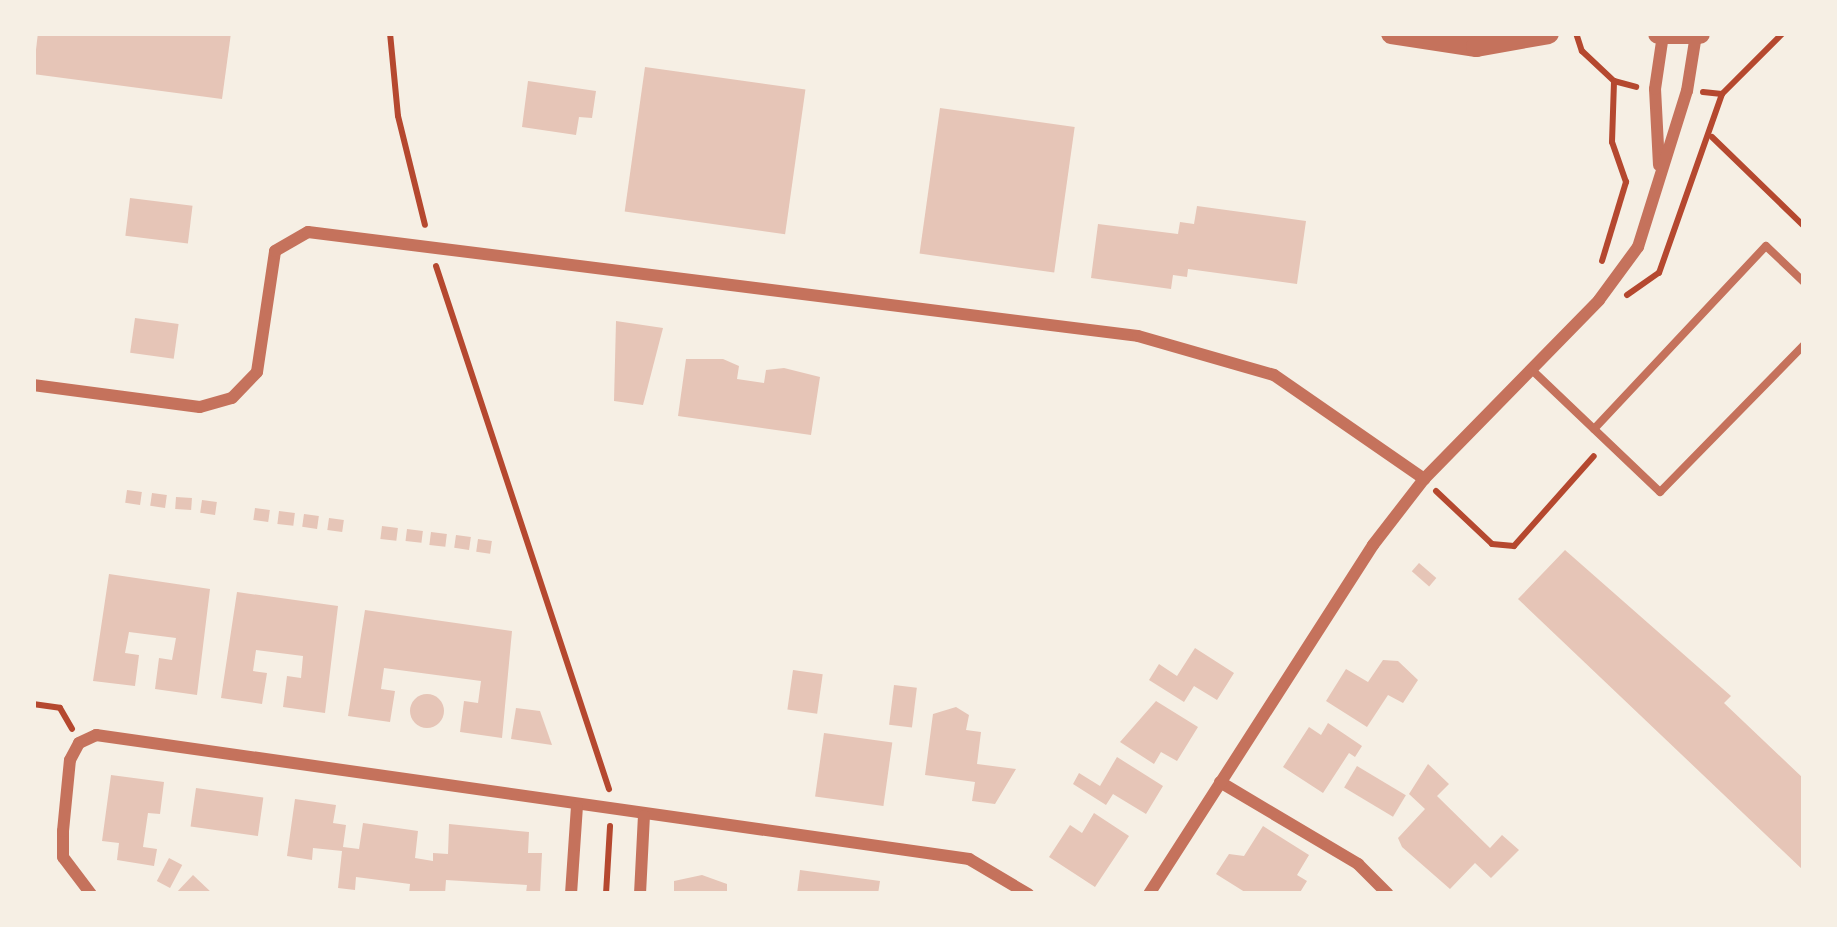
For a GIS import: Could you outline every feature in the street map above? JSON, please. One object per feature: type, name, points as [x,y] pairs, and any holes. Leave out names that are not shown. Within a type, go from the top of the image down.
[{"type":"street","points":[[1391,33],[1435,34],[1490,46],[1548,33]]},
{"type":"street","points":[[1149,894],[1424,479],[1599,300],[1638,248],[1660,178],[1698,34],[1660,34],[1655,88],[1660,178]]},
{"type":"street","points":[[33,385],[200,407],[232,398],[257,372],[275,251],[308,232],[430,243],[1138,336],[1274,375],[1424,479]]},
{"type":"street","points":[[91,894],[63,857],[70,760],[79,742],[96,735],[610,812],[969,859],[1028,894]]},
{"type":"street","points":[[1220,782],[1358,864],[1388,894]]},
{"type":"street","points":[[572,894],[577,807]]},
{"type":"street","points":[[640,894],[644,816]]},
{"type":"lane","points":[[1594,429],[1766,246],[1804,282]]},
{"type":"lane","points":[[1531,369],[1660,492],[1804,345]]},
{"type":"path","points":[[391,33],[398,116],[430,243],[608,772],[606,894]]},
{"type":"path","points":[[1614,81],[1612,142],[1626,182],[1622,213],[1604,243],[1599,300],[1640,293],[1659,273],[1722,94]]},
{"type":"path","points":[[1711,136],[1804,226]]},
{"type":"path","points":[[1424,479],[1492,544],[1514,546],[1594,463],[1594,429]]},
{"type":"path","points":[[33,704],[60,708],[79,742]]},
{"type":"building","points":[[38,33],[231,33],[222,99],[33,74]]},
{"type":"building","points":[[645,67],[805,90],[785,234],[625,212]]},
{"type":"building","points":[[528,81],[596,91],[592,118],[579,117],[576,135],[522,127]]},
{"type":"building","points":[[940,108],[1075,127],[1054,272],[920,254]]},
{"type":"building","points":[[130,198],[193,206],[188,243],[125,236]]},
{"type":"building","points":[[1197,206],[1306,221],[1297,284],[1188,269],[1187,277],[1173,275],[1171,289],[1091,278],[1098,224],[1178,234],[1180,222],[1194,224]]},
{"type":"building","points":[[135,318],[179,324],[174,359],[130,353]]},
{"type":"building","points":[[616,321],[663,328],[643,405],[614,401]]},
{"type":"building","points":[[686,359],[723,359],[739,366],[737,379],[764,383],[766,370],[784,368],[820,377],[811,435],[678,416]]},
{"type":"building","points":[[127,490],[142,492],[140,505],[125,503]]},
{"type":"building","points":[[152,493],[167,495],[165,508],[150,506]]},
{"type":"building","points":[[176,497],[192,498],[191,510],[175,509]]},
{"type":"building","points":[[202,500],[217,502],[215,515],[200,513]]},
{"type":"building","points":[[255,508],[270,510],[268,522],[253,520]]},
{"type":"building","points":[[279,511],[295,513],[293,526],[277,524]]},
{"type":"building","points":[[304,514],[319,516],[317,529],[302,527]]},
{"type":"building","points":[[329,518],[344,520],[342,532],[327,530]]},
{"type":"building","points":[[382,526],[398,528],[396,541],[380,539]]},
{"type":"building","points":[[407,529],[423,531],[421,543],[406,541]]},
{"type":"building","points":[[431,532],[447,534],[445,547],[429,545]]},
{"type":"building","points":[[456,535],[471,537],[469,550],[454,548]]},
{"type":"building","points":[[478,539],[492,541],[490,554],[476,552]]},
{"type":"building","points":[[1565,550],[1731,696],[1724,703],[1804,779],[1804,871],[1518,599]]},
{"type":"building","points":[[1419,563],[1436,578],[1429,586],[1412,571]]},
{"type":"building","points":[[109,574],[210,589],[197,695],[155,689],[159,658],[172,660],[176,638],[129,632],[125,653],[139,655],[135,686],[93,681]]},
{"type":"building","points":[[237,592],[338,606],[325,713],[283,707],[287,676],[301,678],[303,656],[256,650],[253,671],[267,673],[262,704],[221,698]]},
{"type":"building","points":[[365,610],[512,631],[502,738],[460,732],[464,701],[478,703],[481,681],[384,668],[381,689],[395,691],[390,722],[348,716]]},
{"type":"building","points":[[1195,648],[1234,673],[1217,700],[1194,686],[1184,702],[1149,680],[1159,664],[1177,676]]},
{"type":"building","points":[[1383,660],[1398,661],[1418,680],[1403,703],[1388,695],[1367,727],[1326,701],[1346,669],[1368,682]]},
{"type":"building","points":[[793,670],[823,674],[817,714],[787,710]]},
{"type":"building","points":[[894,685],[917,688],[912,728],[889,725]]},
{"type":"building","points":[[427,694],[439,699],[444,711],[439,723],[427,728],[415,723],[410,711],[415,699]]},
{"type":"building","points":[[1156,701],[1198,727],[1177,761],[1161,752],[1154,764],[1120,742]]},
{"type":"building","points":[[956,707],[969,715],[966,730],[981,732],[977,764],[1016,769],[995,804],[972,801],[975,782],[925,775],[933,714]]},
{"type":"building","points":[[516,708],[540,711],[552,745],[511,739]]},
{"type":"building","points":[[1328,723],[1362,746],[1355,757],[1349,753],[1323,793],[1283,767],[1309,727],[1321,735]]},
{"type":"building","points":[[824,733],[892,743],[883,806],[815,796]]},
{"type":"building","points":[[1117,757],[1163,786],[1146,814],[1113,794],[1106,805],[1073,784],[1079,773],[1100,786]]},
{"type":"building","points":[[1428,764],[1449,784],[1437,796],[1490,848],[1502,835],[1519,850],[1491,878],[1475,863],[1450,889],[1402,847],[1398,838],[1425,809],[1409,794]]},
{"type":"building","points":[[1357,766],[1406,795],[1393,817],[1344,787]]},
{"type":"building","points":[[111,775],[164,782],[160,814],[148,813],[143,847],[157,849],[154,866],[117,860],[119,843],[102,841]]},
{"type":"building","points":[[196,788],[263,797],[258,836],[191,827]]},
{"type":"building","points":[[295,799],[336,805],[333,823],[346,825],[343,847],[359,849],[363,823],[418,831],[415,858],[433,861],[433,853],[448,854],[449,824],[529,832],[528,853],[542,853],[540,894],[526,893],[527,885],[446,880],[445,894],[409,894],[410,884],[356,877],[355,890],[338,888],[342,851],[313,848],[312,860],[287,856]]},
{"type":"building","points":[[1094,813],[1129,836],[1095,887],[1049,857],[1070,825],[1082,833]]},
{"type":"building","points":[[1263,826],[1309,855],[1297,875],[1307,881],[1299,894],[1248,894],[1216,874],[1229,854],[1244,856]]},
{"type":"building","points":[[169,858],[182,865],[170,888],[157,881]]},
{"type":"building","points":[[800,870],[880,881],[878,894],[797,894]]},
{"type":"building","points":[[193,875],[213,894],[175,894]]},
{"type":"building","points":[[702,875],[727,884],[727,894],[674,894],[674,881]]}]
